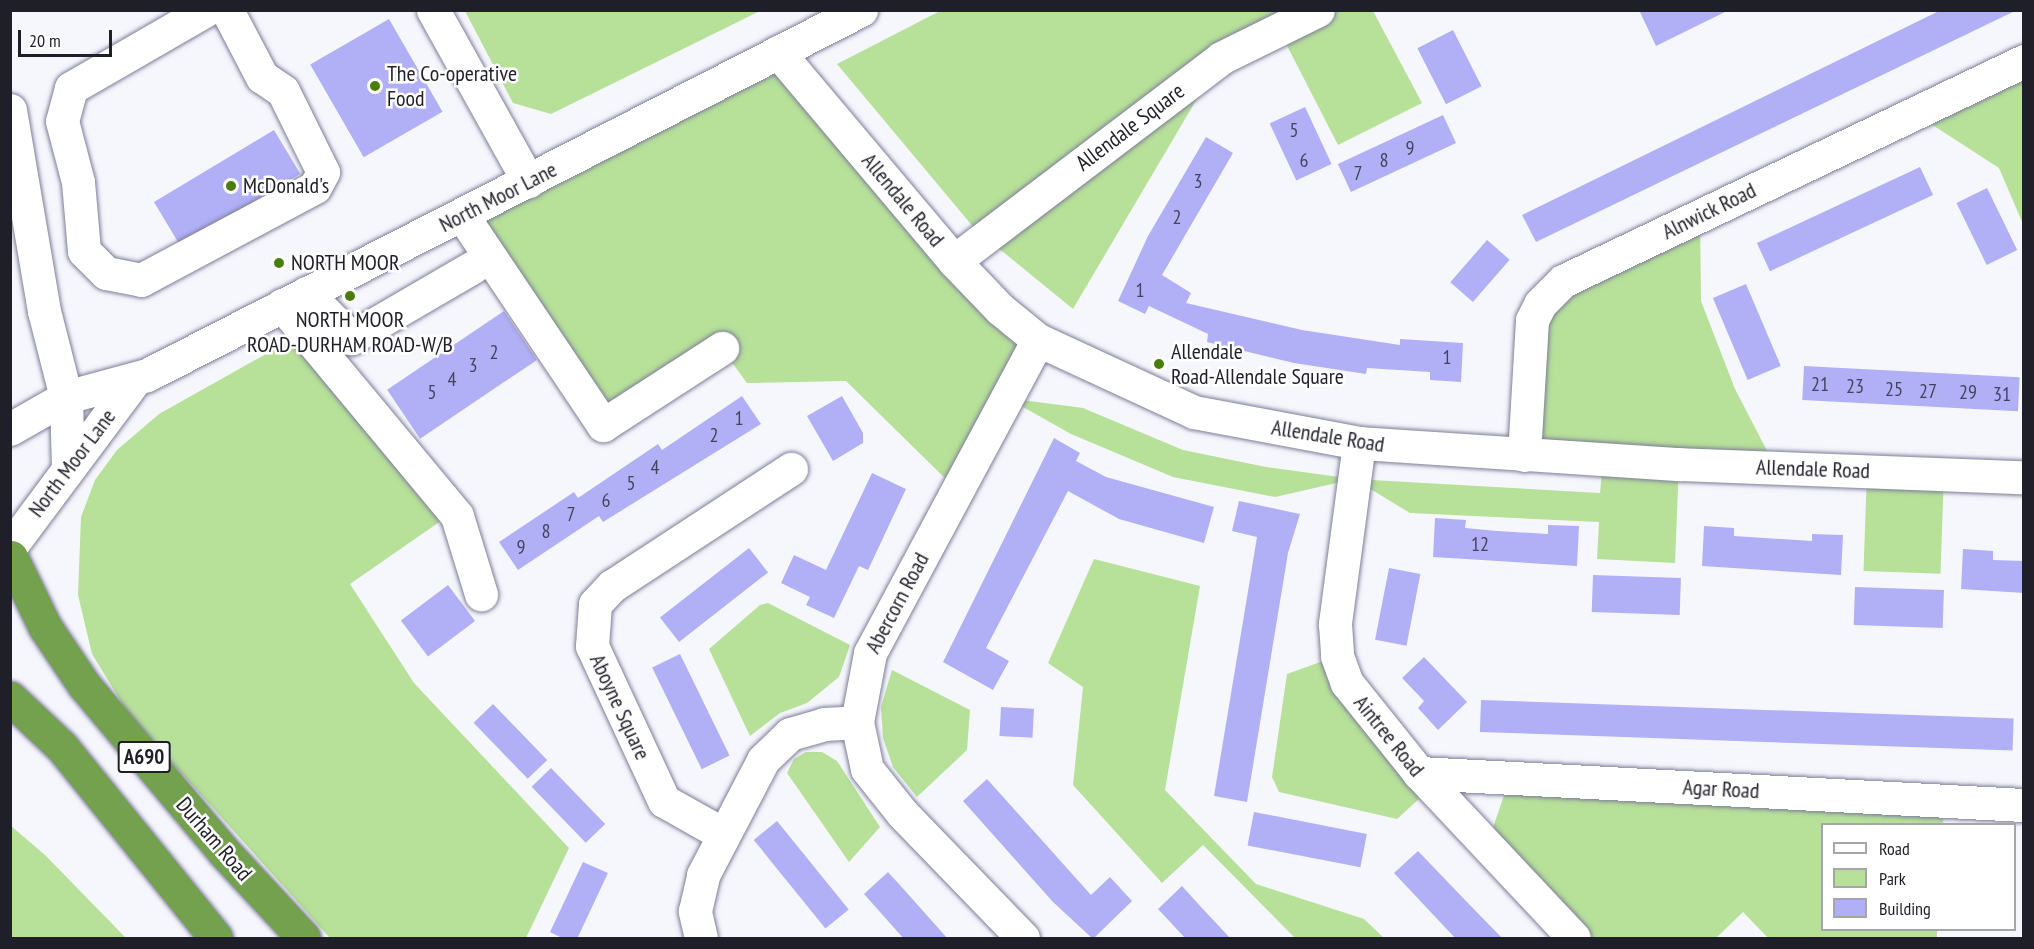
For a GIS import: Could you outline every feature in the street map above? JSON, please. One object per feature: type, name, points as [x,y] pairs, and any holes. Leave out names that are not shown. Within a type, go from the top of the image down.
[{"type":"highway","name":"Durham Road","points":[[10,546],[11,558],[45,627],[84,686],[224,852],[304,939]]},
{"type":"highway","name":"A690","points":[[10,698],[62,747],[216,939]]},
{"type":"street","points":[[206,10],[71,88],[62,121],[78,182],[84,251],[106,273],[141,280],[315,187],[323,172],[310,145],[283,135],[263,104],[267,80],[227,10]]},
{"type":"street","points":[[433,10],[528,181]]},
{"type":"street","name":"North Moor Lane","points":[[10,429],[66,397],[134,381],[861,10]]},
{"type":"street","name":"Allendale Square","points":[[954,261],[1221,58],[1318,10]]},
{"type":"street","name":"Allendale Road","points":[[778,52],[954,261],[1038,340],[1194,412],[1359,443],[1524,455],[2024,477]]},
{"type":"street","name":"Alnwick Road","points":[[1524,455],[1532,320],[1540,304],[1563,281],[2024,61]]},
{"type":"street","points":[[10,110],[44,311],[66,397],[68,468]]},
{"type":"street","points":[[462,215],[603,425],[722,348]]},
{"type":"street","points":[[294,299],[351,338],[473,267]]},
{"type":"street","points":[[294,299],[457,516],[481,594]]},
{"type":"street","name":"Abercorn Road","points":[[1023,939],[902,813],[867,769],[857,722],[870,653],[1038,340]]},
{"type":"street","name":"North Moor Lane","points":[[10,546],[134,381]]},
{"type":"street","name":"Aintree Road","points":[[1359,443],[1335,624],[1337,656],[1364,710],[1419,773],[1574,939]]},
{"type":"street","name":"Aboyne Square","points":[[721,833],[664,801],[592,646],[595,604],[612,586],[791,469]]},
{"type":"street","points":[[701,939],[695,911],[703,875],[721,833],[763,760],[790,734],[824,724],[857,722]]},
{"type":"street","name":"Agar Road","points":[[1419,773],[2024,805]]},
{"type":"green space","points":[[465,11],[760,11],[551,114],[513,103]]},
{"type":"green space","points":[[940,11],[1314,11],[1221,58],[1073,309],[975,229],[837,64]]},
{"type":"green space","points":[[1318,11],[1373,11],[1422,103],[1338,145],[1279,30]]},
{"type":"green space","points":[[778,52],[1038,340],[957,490],[846,381],[747,383],[722,349],[603,425],[462,215]]},
{"type":"green space","points":[[2023,61],[2023,224],[1999,168],[1914,113]]},
{"type":"green space","points":[[1700,215],[1701,301],[1735,389],[1776,468],[1679,464],[1675,563],[1597,559],[1599,522],[1410,513],[1354,479],[1600,493],[1603,460],[1524,455],[1532,320]]},
{"type":"green space","points":[[298,336],[448,516],[350,584],[414,683],[569,848],[526,938],[330,938],[130,716],[92,654],[78,595],[81,517],[95,480],[117,450],[159,414]]},
{"type":"green space","points":[[1007,398],[1083,408],[1183,450],[1266,467],[1354,479],[1275,497],[1173,477],[1071,434]]},
{"type":"green space","points":[[1867,471],[1944,474],[1940,574],[1864,571]]},
{"type":"green space","points":[[1094,559],[1200,586],[1165,790],[1256,884],[1364,919],[1384,938],[1295,938],[1203,845],[1162,883],[1073,785],[1083,687],[1048,663]]},
{"type":"green space","points":[[768,603],[850,645],[839,677],[807,703],[780,713],[750,736],[709,649],[760,605]]},
{"type":"green space","points":[[1337,656],[1432,787],[1397,819],[1279,792],[1272,777],[1287,674]]},
{"type":"green space","points":[[892,670],[970,710],[967,750],[917,797],[893,767],[883,738],[881,707]]},
{"type":"green space","points":[[806,752],[822,752],[837,761],[880,827],[849,862],[787,773],[794,759]]},
{"type":"green space","points":[[1510,778],[1944,800],[1943,823],[1821,823],[1821,931],[1937,931],[1937,938],[1768,938],[1743,912],[1716,938],[1574,938],[1487,845]]},
{"type":"green space","points":[[10,825],[45,855],[126,938],[11,938]]},
{"type":"building","points":[[1639,10],[1729,10],[1656,46]]},
{"type":"building","points":[[1941,10],[2017,10],[1536,242],[1522,215]]},
{"type":"building","name":"The Co-operative Food","points":[[389,19],[442,112],[364,157],[310,64]]},
{"type":"building","points":[[1453,30],[1482,86],[1446,104],[1417,48]]},
{"type":"building","points":[[1305,107],[1332,164],[1296,181],[1270,123]]},
{"type":"building","points":[[1443,115],[1456,143],[1351,192],[1338,164]]},
{"type":"building","points":[[274,130],[300,174],[180,246],[154,202]]},
{"type":"building","points":[[1206,137],[1233,153],[1162,275],[1191,293],[1186,303],[1302,330],[1400,345],[1400,339],[1463,343],[1461,382],[1430,380],[1430,372],[1367,368],[1366,374],[1294,363],[1207,342],[1208,334],[1149,306],[1145,314],[1118,301],[1148,236]]},
{"type":"building","points":[[1920,167],[1933,195],[1770,271],[1757,243]]},
{"type":"building","points":[[1987,188],[2017,250],[1987,265],[1956,203]]},
{"type":"building","points":[[1487,240],[1510,260],[1473,302],[1450,282]]},
{"type":"building","points":[[1746,284],[1781,366],[1748,380],[1713,298]]},
{"type":"building","points":[[504,311],[537,360],[420,439],[387,390]]},
{"type":"building","points":[[1804,366],[2020,377],[2018,411],[1802,400]]},
{"type":"building","points":[[742,396],[761,424],[603,522],[599,516],[518,570],[499,542],[574,492],[578,498],[658,444],[662,450]]},
{"type":"building","points":[[842,396],[863,433],[863,443],[833,461],[807,416]]},
{"type":"building","points":[[1054,438],[1080,453],[1076,461],[1106,477],[1214,507],[1204,543],[1119,519],[1068,491],[986,648],[1009,661],[993,690],[943,662]]},
{"type":"building","points":[[872,473],[906,489],[868,570],[859,566],[834,618],[806,605],[810,597],[781,583],[794,555],[826,570]]},
{"type":"building","points":[[1239,501],[1300,514],[1288,553],[1247,802],[1214,796],[1257,537],[1232,531]]},
{"type":"building","points":[[1435,518],[1466,520],[1465,528],[1548,534],[1548,525],[1579,526],[1577,566],[1433,557]]},
{"type":"building","points":[[1704,526],[1734,528],[1734,536],[1812,541],[1812,534],[1843,535],[1841,575],[1702,566]]},
{"type":"building","points":[[749,548],[768,572],[679,642],[660,618]]},
{"type":"building","points":[[1963,549],[1993,551],[1993,560],[2024,561],[2024,593],[1961,589]]},
{"type":"building","points":[[1389,568],[1420,574],[1406,646],[1375,640]]},
{"type":"building","points":[[1593,575],[1681,578],[1680,615],[1592,612]]},
{"type":"building","points":[[448,585],[475,621],[428,656],[401,621]]},
{"type":"building","points":[[1855,587],[1944,590],[1943,628],[1854,625]]},
{"type":"building","points":[[680,654],[730,756],[702,769],[652,668]]},
{"type":"building","points":[[1424,657],[1467,702],[1438,730],[1418,708],[1424,701],[1402,678]]},
{"type":"building","points":[[1481,700],[2014,719],[2013,751],[1480,732]]},
{"type":"building","points":[[493,704],[547,760],[528,779],[474,723]]},
{"type":"building","points":[[1001,707],[1034,709],[1032,738],[999,736]]},
{"type":"building","points":[[551,768],[605,824],[586,843],[532,787]]},
{"type":"building","points":[[987,779],[1091,895],[1110,877],[1132,901],[1093,939],[1053,902],[963,801]]},
{"type":"building","points":[[1254,812],[1367,834],[1360,867],[1248,845]]},
{"type":"building","points":[[777,821],[849,910],[825,928],[754,840]]},
{"type":"building","points":[[1418,851],[1503,939],[1456,939],[1394,873]]},
{"type":"building","points":[[583,862],[608,873],[577,939],[564,939],[550,932]]},
{"type":"building","points":[[888,872],[948,939],[904,939],[864,894]]},
{"type":"building","points":[[1182,886],[1231,939],[1186,939],[1158,909]]},
{"type":"place","name":"The Co-operative Food","points":[[375,86]]},
{"type":"place","name":"McDonald's","points":[[231,186]]},
{"type":"place","name":"NORTH MOOR","points":[[279,263]]},
{"type":"place","name":"NORTH MOOR ROAD-DURHAM ROAD-W/B","points":[[350,296]]},
{"type":"place","name":"Allendale Road-Allendale Square","points":[[1159,364]]}]
